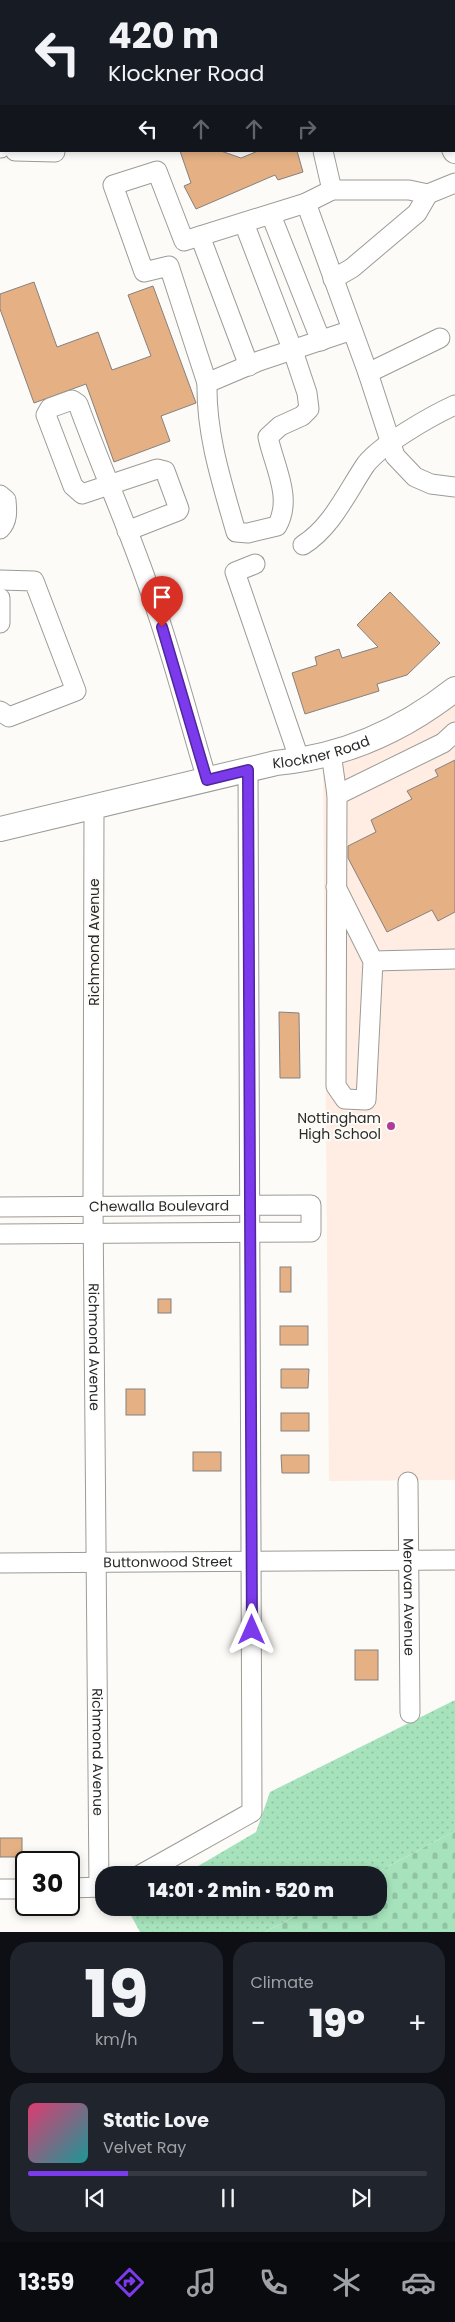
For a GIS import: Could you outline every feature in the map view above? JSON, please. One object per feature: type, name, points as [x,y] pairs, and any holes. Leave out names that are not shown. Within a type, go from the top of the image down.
[{"type":"main road","name":"Klockner Road","points":[[0,829],[276,763],[300,761],[331,753],[376,738],[397,727],[455,689]]},
{"type":"street","points":[[323,152],[332,190]]},
{"type":"street","points":[[249,366],[192,238],[157,171],[113,185],[144,272],[169,266],[192,238],[306,203],[332,190],[409,190],[428,194],[455,182]]},
{"type":"street","points":[[333,279],[352,268],[418,213],[428,194]]},
{"type":"street","points":[[306,203],[368,373],[395,456],[415,476],[431,484],[455,487]]},
{"type":"street","points":[[271,214],[321,341]]},
{"type":"street","points":[[169,266],[207,383],[209,431],[236,532],[248,534],[277,526],[284,514],[284,496],[268,437],[280,426],[302,416],[309,409],[307,393],[293,351],[244,223]]},
{"type":"street","points":[[207,383],[249,366],[352,330]]},
{"type":"street","points":[[368,373],[440,338]]},
{"type":"street","points":[[127,531],[178,512],[179,509],[165,472],[157,469],[108,485],[82,494],[73,486],[46,415],[50,408],[72,400],[78,404],[108,485],[156,609],[207,780]]},
{"type":"street","points":[[303,544],[322,531],[367,464],[380,450],[455,405]]},
{"type":"street","points":[[0,496],[6,500],[7,512],[5,524],[0,529]]},
{"type":"street","points":[[255,564],[235,572],[300,761]]},
{"type":"street","points":[[0,580],[34,581],[76,691],[9,717],[0,711]]},
{"type":"street","points":[[0,598],[0,623]]},
{"type":"street","points":[[336,795],[443,742],[455,732]]},
{"type":"street","points":[[331,753],[336,795],[336,887],[336,1086],[345,1099],[366,1100],[368,1091],[373,961],[336,887]]},
{"type":"street","points":[[156,1866],[252,1812],[248,770]]},
{"type":"street","name":"Richmond Avenue","points":[[94,807],[93,1206],[101,1866]]},
{"type":"street","points":[[373,961],[455,959]]},
{"type":"street","name":"Chewalla Boulevard","points":[[0,1207],[311,1205],[311,1232],[0,1234]]},
{"type":"street","name":"Merovan Avenue","points":[[408,1482],[410,1713]]},
{"type":"street","name":"Buttonwood Street","points":[[0,1563],[455,1560]]},
{"type":"street","points":[[80,1888],[95,1887]]},
{"type":"street","points":[[0,1889],[15,1888]]},
{"type":"shaded area","name":"Nottingham High School","points":[[455,704],[455,1480],[329,1481],[323,772],[387,745]]},
{"type":"green space","points":[[455,1700],[455,1831],[387,1867],[198,1866],[256,1832],[270,1792]]},
{"type":"green space","points":[[455,1831],[455,1932],[265,1932],[296,1916],[387,1916],[387,1867]]},
{"type":"green space","points":[[131,1916],[296,1916],[265,1932],[140,1932]]},
{"type":"building","points":[[180,152],[224,152],[241,158],[256,152],[297,152],[303,172],[278,180],[275,175],[196,209],[184,186],[191,183]]},
{"type":"building","points":[[34,282],[57,347],[98,332],[112,370],[151,356],[128,295],[153,286],[196,403],[161,416],[170,441],[114,462],[86,384],[34,403],[0,309],[0,294]]},
{"type":"building","points":[[390,592],[440,643],[407,675],[377,684],[379,691],[305,714],[292,673],[317,665],[315,657],[339,649],[342,658],[378,647],[357,625]]},
{"type":"building","points":[[455,760],[455,912],[438,921],[432,910],[387,932],[348,858],[348,846],[376,832],[371,820],[412,799],[407,791],[438,776],[435,770]]},
{"type":"building","points":[[279,1012],[299,1013],[300,1078],[280,1078]]},
{"type":"building","points":[[280,1267],[291,1267],[291,1292],[280,1292]]},
{"type":"building","points":[[158,1299],[171,1299],[171,1313],[158,1313]]},
{"type":"building","points":[[280,1326],[308,1326],[308,1345],[280,1345]]},
{"type":"building","points":[[281,1369],[309,1369],[308,1388],[281,1388]]},
{"type":"building","points":[[126,1389],[145,1389],[145,1415],[126,1415]]},
{"type":"building","points":[[281,1413],[309,1413],[309,1431],[281,1431]]},
{"type":"building","points":[[193,1452],[221,1452],[221,1471],[193,1471]]},
{"type":"building","points":[[281,1455],[309,1455],[309,1473],[282,1473]]},
{"type":"building","points":[[355,1650],[378,1650],[378,1680],[355,1680]]},
{"type":"building","points":[[0,1838],[22,1838],[22,1851],[15,1851],[15,1857],[0,1857]]},
{"type":"place","name":"Nottingham High School","points":[[391,1126]]},
{"type":"route","points":[[162,627],[207,780],[248,770],[252,1630]]}]
